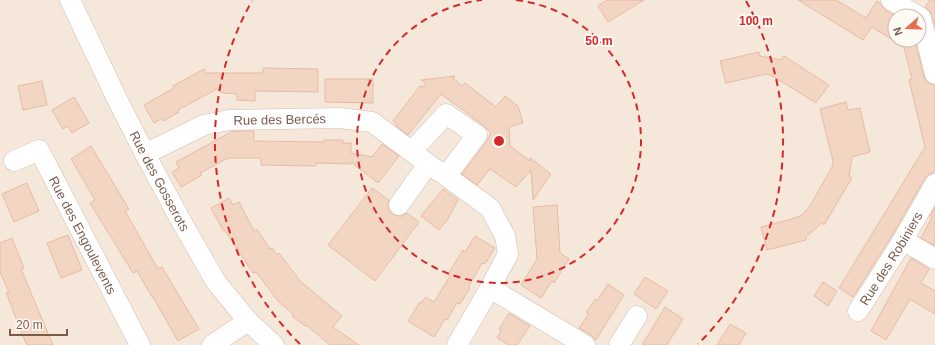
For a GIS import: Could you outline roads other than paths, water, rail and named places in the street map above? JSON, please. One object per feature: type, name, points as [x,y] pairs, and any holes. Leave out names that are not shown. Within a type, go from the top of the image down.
[{"type":"street","name":"Rue des Gosserots","points":[[70,0],[145,154],[216,282],[248,320],[274,345]]},
{"type":"street","points":[[891,0],[904,8]]},
{"type":"street","points":[[927,42],[935,74]]},
{"type":"street","points":[[412,151],[446,114],[460,123],[477,136],[446,176]]},
{"type":"street","name":"Rue des Bercés","points":[[145,154],[204,125],[229,120],[340,118],[372,122],[490,208],[505,236],[508,254],[457,345]]},
{"type":"street","name":"Rue des Engoulevents","points":[[14,161],[40,150],[140,345]]},
{"type":"street","points":[[399,205],[428,164]]},
{"type":"street","name":"Rue des Robiniers","points":[[858,311],[903,240],[935,184]]},
{"type":"street","points":[[903,240],[935,259]]},
{"type":"street","points":[[490,288],[585,345]]},
{"type":"street","points":[[619,345],[637,316]]},
{"type":"street","points":[[212,345],[248,320]]}]
